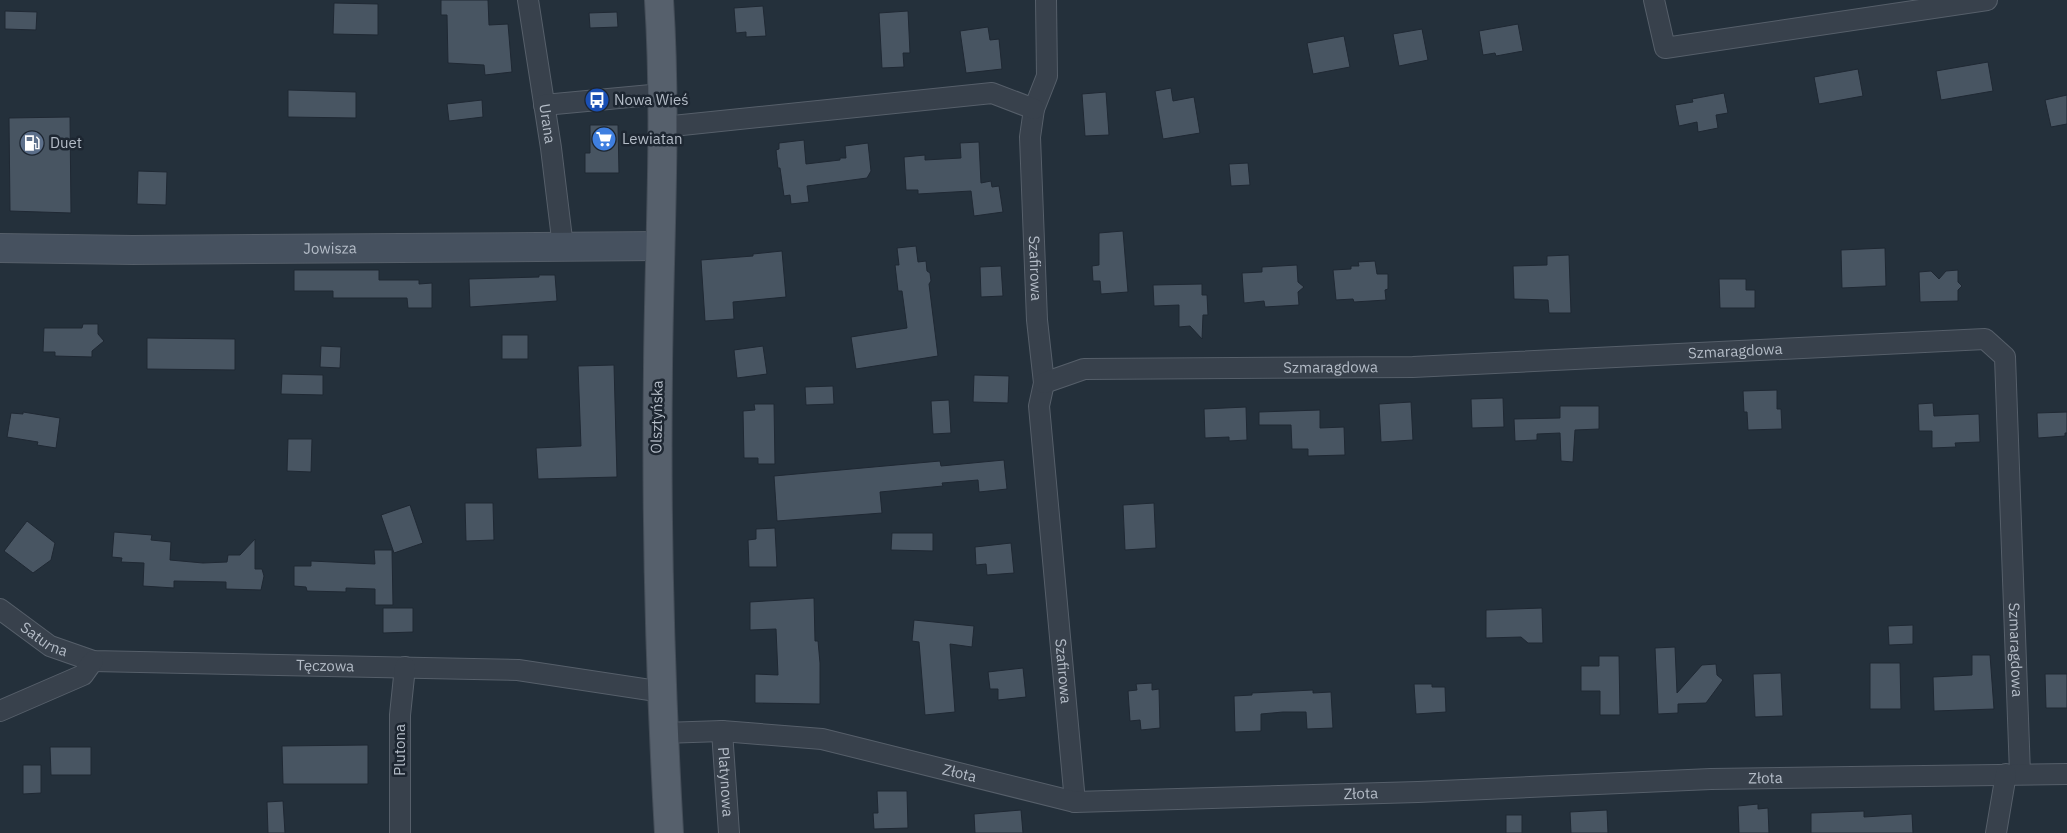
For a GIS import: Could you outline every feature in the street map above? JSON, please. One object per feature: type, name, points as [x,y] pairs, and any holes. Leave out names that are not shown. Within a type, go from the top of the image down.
[{"type":"main road","name":"Olsztyńska","points":[[659,0],[663,127],[659,246],[656,484],[663,733],[669,833]]},
{"type":"street","name":"Urana","points":[[528,0],[563,247]]},
{"type":"street","name":"Szafirowa","points":[[1046,0],[1046,76],[1034,109],[1030,137],[1032,200],[1037,320],[1044,383],[1040,406],[1075,802]]},
{"type":"street","points":[[1654,0],[1665,48],[1987,0]]},
{"type":"street","points":[[663,127],[992,92],[1034,109]]},
{"type":"street","points":[[544,105],[662,94]]},
{"type":"street","name":"Jowisza","points":[[0,248],[133,250],[659,246]]},
{"type":"street","name":"Szmaragdowa","points":[[1044,383],[1084,369],[1413,367],[1985,339],[2005,357],[2013,774],[1996,833]]},
{"type":"street","name":"Saturna","points":[[0,609],[50,646],[93,661]]},
{"type":"street","points":[[0,711],[83,675],[93,661]]},
{"type":"street","name":"Tęczowa","points":[[93,661],[405,666],[518,670],[663,692]]},
{"type":"street","name":"Plutona","points":[[400,833],[400,715],[405,666]]},
{"type":"street","name":"Złota","points":[[663,733],[722,731],[822,739],[1075,802],[1418,792],[1711,779],[2067,774]]},
{"type":"street","name":"Platynowa","points":[[722,731],[729,833]]},
{"type":"building","points":[[441,0],[488,0],[489,25],[508,24],[512,72],[485,75],[484,65],[448,63],[447,15],[441,15]]},
{"type":"building","points":[[334,3],[378,4],[378,35],[333,34]]},
{"type":"building","points":[[763,6],[766,36],[746,37],[746,32],[736,33],[734,8]]},
{"type":"building","points":[[5,11],[37,12],[36,30],[5,29]]},
{"type":"building","points":[[908,11],[910,53],[903,53],[904,67],[882,68],[879,13]]},
{"type":"building","points":[[617,12],[618,27],[590,28],[589,13]]},
{"type":"building","points":[[1518,24],[1523,51],[1496,56],[1495,53],[1483,55],[1479,31]]},
{"type":"building","points":[[988,27],[990,40],[999,39],[1002,69],[966,73],[960,31]]},
{"type":"building","points":[[1422,29],[1428,60],[1399,66],[1393,34]]},
{"type":"building","points":[[1344,36],[1350,67],[1313,74],[1307,43]]},
{"type":"building","points":[[1988,62],[1993,91],[1941,100],[1936,71]]},
{"type":"building","points":[[1858,69],[1863,96],[1819,104],[1814,77]]},
{"type":"building","points":[[1171,88],[1173,101],[1194,97],[1200,133],[1163,139],[1155,91]]},
{"type":"building","points":[[288,90],[356,92],[356,118],[288,117]]},
{"type":"building","points":[[1106,92],[1109,135],[1085,136],[1082,94]]},
{"type":"building","points":[[1724,93],[1728,113],[1716,115],[1718,128],[1698,132],[1697,122],[1679,126],[1675,105],[1693,102],[1692,99]]},
{"type":"building","points":[[2067,95],[2067,124],[2051,127],[2045,100]]},
{"type":"building","points":[[482,100],[483,117],[449,121],[447,104]]},
{"type":"building","points":[[70,117],[71,213],[10,211],[9,118]]},
{"type":"building","name":"Lewiatan","points":[[590,125],[618,125],[619,173],[585,173],[585,153],[590,153]]},
{"type":"building","points":[[804,140],[806,164],[846,158],[845,146],[868,143],[871,171],[867,178],[807,186],[809,202],[791,204],[790,195],[784,196],[776,150],[779,149],[779,143]]},
{"type":"building","points":[[979,142],[981,183],[991,181],[992,187],[999,186],[1003,212],[974,216],[971,191],[918,194],[918,190],[906,190],[904,157],[925,155],[925,160],[961,158],[960,143]]},
{"type":"building","points":[[1248,163],[1250,185],[1231,186],[1229,164]]},
{"type":"building","points":[[138,171],[167,172],[166,205],[137,204]]},
{"type":"building","points":[[1123,231],[1128,292],[1101,294],[1100,281],[1093,281],[1092,266],[1099,265],[1099,233]]},
{"type":"building","points":[[916,246],[918,262],[926,261],[927,271],[930,273],[931,281],[929,284],[938,356],[856,369],[851,337],[907,328],[902,291],[898,291],[895,265],[899,265],[897,248]]},
{"type":"building","points":[[1885,248],[1886,286],[1842,288],[1841,250]]},
{"type":"building","points":[[782,251],[786,297],[733,302],[734,319],[705,321],[701,260],[753,256],[753,254]]},
{"type":"building","points":[[1569,255],[1571,313],[1549,313],[1548,300],[1514,299],[1513,266],[1547,265],[1547,256]]},
{"type":"building","points":[[1375,261],[1377,274],[1388,274],[1388,289],[1385,290],[1386,300],[1354,302],[1353,299],[1336,300],[1333,270],[1351,269],[1351,266],[1359,266],[1358,262]]},
{"type":"building","points":[[1297,265],[1298,282],[1304,287],[1298,292],[1299,305],[1265,307],[1264,301],[1244,303],[1242,273],[1262,272],[1262,267]]},
{"type":"building","points":[[1001,266],[1003,296],[981,297],[980,267]]},
{"type":"building","points":[[294,270],[379,270],[379,280],[419,280],[419,284],[432,283],[432,308],[408,308],[407,298],[333,298],[333,291],[294,291]]},
{"type":"building","points":[[1958,270],[1958,282],[1962,286],[1958,290],[1958,301],[1920,302],[1919,272],[1931,271],[1939,279],[1946,271]]},
{"type":"building","points":[[539,275],[555,275],[557,301],[470,307],[469,279],[539,277]]},
{"type":"building","points":[[1719,279],[1746,279],[1746,290],[1755,290],[1755,308],[1720,308]]},
{"type":"building","points":[[1202,284],[1202,295],[1207,295],[1208,315],[1203,315],[1202,339],[1190,326],[1179,327],[1179,305],[1154,306],[1153,285]]},
{"type":"building","points":[[83,324],[98,324],[98,334],[104,341],[92,351],[92,357],[55,356],[55,352],[43,352],[44,328],[82,328]]},
{"type":"building","points":[[502,335],[528,335],[528,359],[502,359]]},
{"type":"building","points":[[147,338],[235,339],[235,370],[147,369]]},
{"type":"building","points":[[321,346],[341,347],[340,368],[320,367]]},
{"type":"building","points":[[763,346],[767,374],[737,378],[734,350]]},
{"type":"building","points":[[614,365],[617,477],[538,479],[536,448],[581,446],[578,366]]},
{"type":"building","points":[[282,374],[323,375],[323,395],[281,394]]},
{"type":"building","points":[[974,375],[1009,376],[1008,403],[973,402]]},
{"type":"building","points":[[833,386],[834,404],[806,405],[805,387]]},
{"type":"building","points":[[1777,390],[1777,409],[1781,409],[1782,429],[1748,430],[1747,412],[1744,412],[1743,391]]},
{"type":"building","points":[[1503,398],[1504,427],[1472,428],[1471,399]]},
{"type":"building","points":[[949,400],[951,433],[933,434],[931,401]]},
{"type":"building","points":[[1411,402],[1413,440],[1381,442],[1379,404]]},
{"type":"building","points":[[1933,403],[1934,416],[1979,414],[1980,442],[1955,443],[1956,447],[1932,448],[1932,431],[1919,431],[1918,404]]},
{"type":"building","points":[[754,404],[774,404],[775,464],[758,464],[758,458],[744,458],[743,411],[755,410]]},
{"type":"building","points":[[1560,406],[1599,406],[1599,429],[1575,430],[1573,462],[1561,461],[1560,433],[1537,434],[1537,440],[1515,441],[1514,419],[1560,418]]},
{"type":"building","points":[[1246,407],[1247,440],[1229,441],[1229,437],[1205,438],[1204,409]]},
{"type":"building","points":[[1320,410],[1320,428],[1344,427],[1345,455],[1308,456],[1308,449],[1292,449],[1291,425],[1259,425],[1259,412]]},
{"type":"building","points":[[23,412],[60,418],[56,448],[37,445],[38,442],[7,437],[11,413],[23,414]]},
{"type":"building","points":[[2067,412],[2067,433],[2065,433],[2065,436],[2038,438],[2037,413]]},
{"type":"building","points":[[288,439],[312,439],[311,472],[287,471]]},
{"type":"building","points":[[1004,460],[1007,489],[979,492],[978,480],[942,483],[943,486],[880,492],[882,513],[777,521],[774,476],[940,461],[941,466]]},
{"type":"building","points":[[465,503],[493,503],[494,540],[466,541]]},
{"type":"building","points":[[1154,503],[1156,548],[1125,550],[1123,505]]},
{"type":"building","points":[[410,505],[423,543],[394,553],[381,515]]},
{"type":"building","points":[[27,521],[55,543],[51,560],[33,573],[4,551]]},
{"type":"building","points":[[775,528],[777,567],[749,567],[748,540],[756,539],[756,529]]},
{"type":"building","points":[[114,532],[152,535],[151,540],[171,542],[170,560],[203,563],[227,562],[228,555],[240,555],[255,539],[255,569],[262,569],[264,576],[261,590],[226,589],[226,582],[174,581],[174,588],[143,586],[144,563],[121,562],[122,558],[112,557]]},
{"type":"building","points":[[892,533],[933,533],[933,551],[891,550]]},
{"type":"building","points":[[1011,543],[1014,573],[987,575],[986,564],[976,565],[975,547]]},
{"type":"building","points":[[374,550],[392,550],[393,605],[375,605],[375,589],[346,588],[346,592],[307,591],[306,587],[294,586],[294,566],[311,566],[311,561],[375,564]]},
{"type":"building","points":[[814,598],[815,641],[818,641],[820,663],[820,704],[755,703],[755,674],[778,675],[776,629],[750,630],[750,602]]},
{"type":"building","points":[[383,608],[413,608],[413,632],[383,633]]},
{"type":"building","points":[[1542,608],[1543,643],[1528,643],[1521,637],[1486,638],[1486,610]]},
{"type":"building","points":[[914,620],[974,626],[972,647],[950,644],[955,712],[925,715],[919,642],[912,641]]},
{"type":"building","points":[[1913,625],[1913,644],[1889,645],[1888,626]]},
{"type":"building","points":[[1675,647],[1677,693],[1702,665],[1716,664],[1717,675],[1723,680],[1706,703],[1678,704],[1678,713],[1658,714],[1655,648]]},
{"type":"building","points":[[1972,655],[1990,655],[1994,709],[1934,711],[1933,677],[1972,675]]},
{"type":"building","points":[[1599,656],[1619,656],[1620,715],[1600,715],[1600,691],[1581,691],[1581,666],[1599,666]]},
{"type":"building","points":[[1870,663],[1900,663],[1901,709],[1870,709]]},
{"type":"building","points":[[1023,668],[1026,697],[998,700],[998,689],[990,689],[988,672]]},
{"type":"building","points":[[1781,673],[1783,716],[1755,717],[1753,674]]},
{"type":"building","points":[[2045,674],[2067,674],[2067,708],[2046,708]]},
{"type":"building","points":[[1152,683],[1152,690],[1159,689],[1160,728],[1141,730],[1140,720],[1130,721],[1128,691],[1137,690],[1136,684]]},
{"type":"building","points":[[1414,684],[1432,684],[1432,687],[1445,687],[1446,712],[1416,714]]},
{"type":"building","points":[[1313,690],[1313,693],[1331,692],[1333,728],[1307,729],[1306,712],[1283,712],[1261,714],[1261,731],[1235,732],[1234,696],[1252,695],[1252,693]]},
{"type":"building","points":[[368,745],[368,784],[283,784],[282,746]]},
{"type":"building","points":[[50,747],[91,747],[91,775],[51,775]]},
{"type":"building","points":[[23,765],[41,765],[41,793],[23,794]]},
{"type":"building","points":[[877,791],[907,791],[908,828],[874,829],[873,813],[878,813]]},
{"type":"building","points":[[283,801],[285,833],[268,833],[267,802]]},
{"type":"building","points":[[1758,804],[1758,809],[1768,808],[1769,833],[1739,833],[1738,806]]},
{"type":"building","points":[[1021,810],[1023,833],[975,833],[974,814]]},
{"type":"building","points":[[1607,810],[1608,833],[1571,833],[1570,812]]},
{"type":"building","points":[[1864,811],[1864,817],[1912,814],[1913,833],[1811,833],[1811,813]]},
{"type":"building","points":[[1506,815],[1522,815],[1522,833],[1506,833]]},
{"type":"place","name":"Nowa Wieś","points":[[597,100]]},
{"type":"place","name":"Lewiatan","points":[[604,139]]},
{"type":"place","name":"Duet","points":[[32,143]]}]
